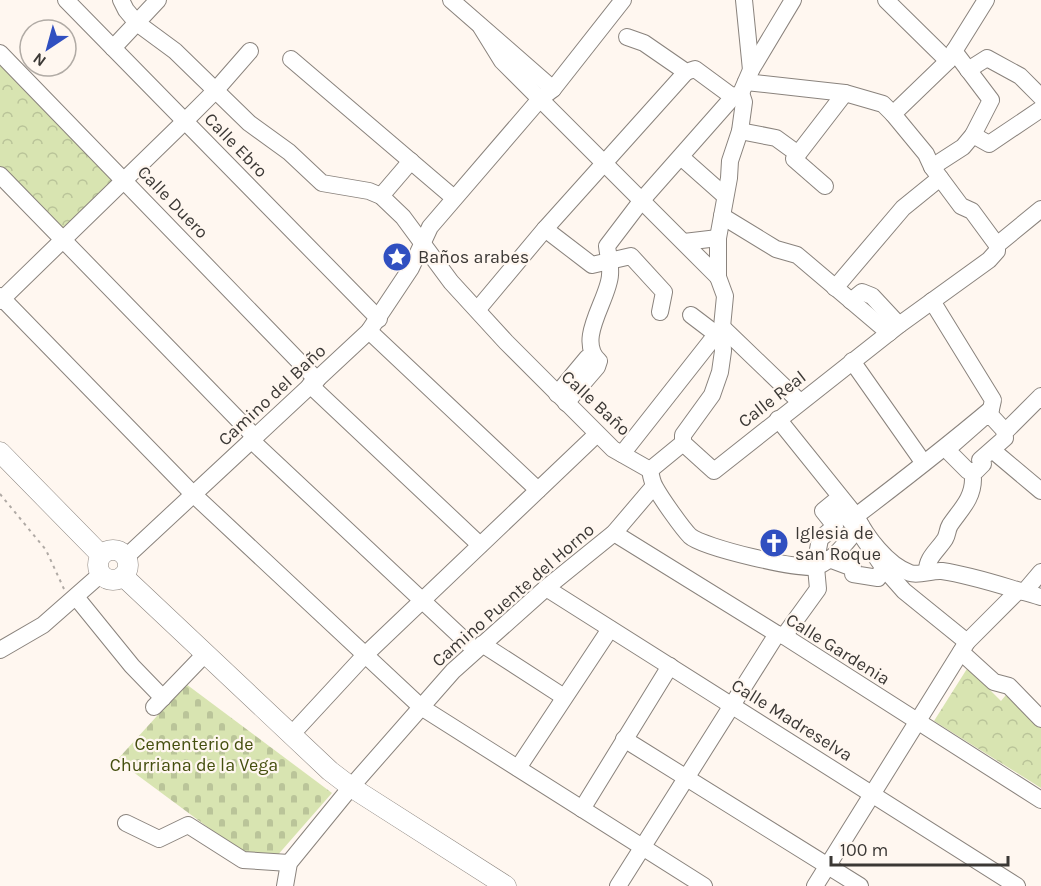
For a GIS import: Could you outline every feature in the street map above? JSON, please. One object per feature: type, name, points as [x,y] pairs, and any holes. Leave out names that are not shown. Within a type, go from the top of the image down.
[{"type":"main road","points":[[0,452],[101,564],[104,577],[114,580],[124,566]]},
{"type":"main road","points":[[101,564],[105,552],[114,550],[124,566],[205,654],[330,771],[351,787],[506,886]]},
{"type":"street","name":"Calle Ebro","points":[[66,0],[185,121],[374,325],[538,490]]},
{"type":"street","points":[[122,0],[126,10],[137,23],[175,51],[249,123],[290,152],[322,183],[369,191],[381,196],[411,161]]},
{"type":"street","points":[[113,48],[158,0]]},
{"type":"street","points":[[451,0],[481,27],[502,61],[547,94],[604,163],[718,278]]},
{"type":"street","name":"Camino del Baño","points":[[124,566],[193,494],[374,325],[411,268],[430,227],[547,94],[623,0]]},
{"type":"street","points":[[682,443],[682,435],[712,395],[720,372],[723,351],[719,331],[725,296],[718,278],[718,238],[730,161],[740,131],[744,102],[744,0]]},
{"type":"street","points":[[561,399],[592,355],[590,343],[592,326],[610,276],[607,246],[642,200],[743,86],[793,0]]},
{"type":"street","points":[[835,288],[903,208],[973,135],[991,100],[968,70],[886,0]]},
{"type":"street","points":[[893,114],[951,56],[986,0]]},
{"type":"street","points":[[627,37],[644,44],[686,72]]},
{"type":"street","points":[[250,51],[185,121],[1,298],[193,494],[421,707],[704,886]]},
{"type":"street","name":"Calle Duero","points":[[0,53],[124,180],[313,383],[480,545]]},
{"type":"street","points":[[968,70],[987,58],[1020,76],[1041,97]]},
{"type":"street","points":[[291,59],[454,198]]},
{"type":"street","points":[[478,309],[545,229],[686,72],[695,69],[743,86],[845,93],[883,104],[926,154],[936,173],[961,206],[972,211],[997,245]]},
{"type":"street","points":[[825,186],[794,159],[845,93]]},
{"type":"street","points":[[973,135],[989,144],[1041,109]]},
{"type":"street","points":[[740,131],[776,138],[798,154]]},
{"type":"street","points":[[681,157],[725,196]]},
{"type":"street","points":[[0,175],[253,439],[422,600],[478,647],[564,697]]},
{"type":"street","name":"Calle Baño","points":[[381,196],[403,217],[452,282],[506,342],[612,449],[622,454],[652,478],[691,536],[707,545],[802,567],[827,560]]},
{"type":"street","name":"Calle Real","points":[[682,443],[714,471],[852,361],[989,260],[997,251],[997,245],[1041,209]]},
{"type":"street","points":[[722,216],[776,249],[797,255],[851,301],[862,292],[872,296],[894,329]]},
{"type":"street","points":[[545,229],[592,265],[631,256],[664,292],[660,312]]},
{"type":"street","points":[[684,242],[718,238]]},
{"type":"street","points":[[618,886],[732,705],[781,635],[818,589],[827,560],[858,523],[923,462],[942,450],[991,409],[993,400],[932,301]]},
{"type":"street","points":[[691,315],[719,331],[761,364],[800,402]]},
{"type":"street","points":[[622,454],[719,331]]},
{"type":"street","points":[[852,361],[923,462]]},
{"type":"street","points":[[1008,429],[1041,396]]},
{"type":"street","points":[[927,572],[930,558],[947,536],[948,528],[964,510],[973,488],[974,475],[1010,441],[1008,429],[991,409]]},
{"type":"street","points":[[778,419],[858,523],[904,591],[964,647],[994,682],[1009,686],[1041,719]]},
{"type":"street","points":[[291,735],[364,655],[597,434]]},
{"type":"street","name":"Camino Puente del Horno","points":[[289,863],[351,787],[453,671],[546,588],[614,532],[652,478],[682,443]]},
{"type":"street","points":[[942,450],[974,475]]},
{"type":"street","points":[[997,454],[1041,491]]},
{"type":"street","points":[[858,523],[834,502],[823,511],[835,526],[820,539],[816,560],[827,560],[853,568],[853,574],[878,578],[888,570],[911,573],[939,571],[1032,585],[1041,597]]},
{"type":"street","name":"Calle Gardenia","points":[[614,532],[1041,800]]},
{"type":"street","points":[[0,651],[43,625],[73,600],[101,564]]},
{"type":"street","points":[[815,886],[964,647],[1032,585]]},
{"type":"street","name":"Calle Madreselva","points":[[546,588],[1017,886]]},
{"type":"street","points":[[73,600],[132,666],[159,703],[205,654]]},
{"type":"street","points":[[518,768],[610,628]]},
{"type":"street","points":[[582,809],[670,666]]},
{"type":"street","points":[[624,740],[860,886]]},
{"type":"street","points":[[126,823],[159,839],[188,825],[243,860],[289,863],[285,886]]},
{"type":"path","points":[[0,494],[46,550],[73,600]]},
{"type":"green space","points":[[0,62],[115,181],[63,233],[0,167]]},
{"type":"green space","points":[[970,664],[991,684],[988,688],[1001,701],[1010,690],[1041,724],[1041,788],[934,721]]},
{"type":"green space","name":"Cementerio de Churriana de la Vega","points":[[186,684],[332,793],[276,857],[248,857],[117,760]]},
{"type":"place","name":"Baños arabes","points":[[397,257]]},
{"type":"place","name":"Iglesia de san Roque","points":[[774,543]]}]
